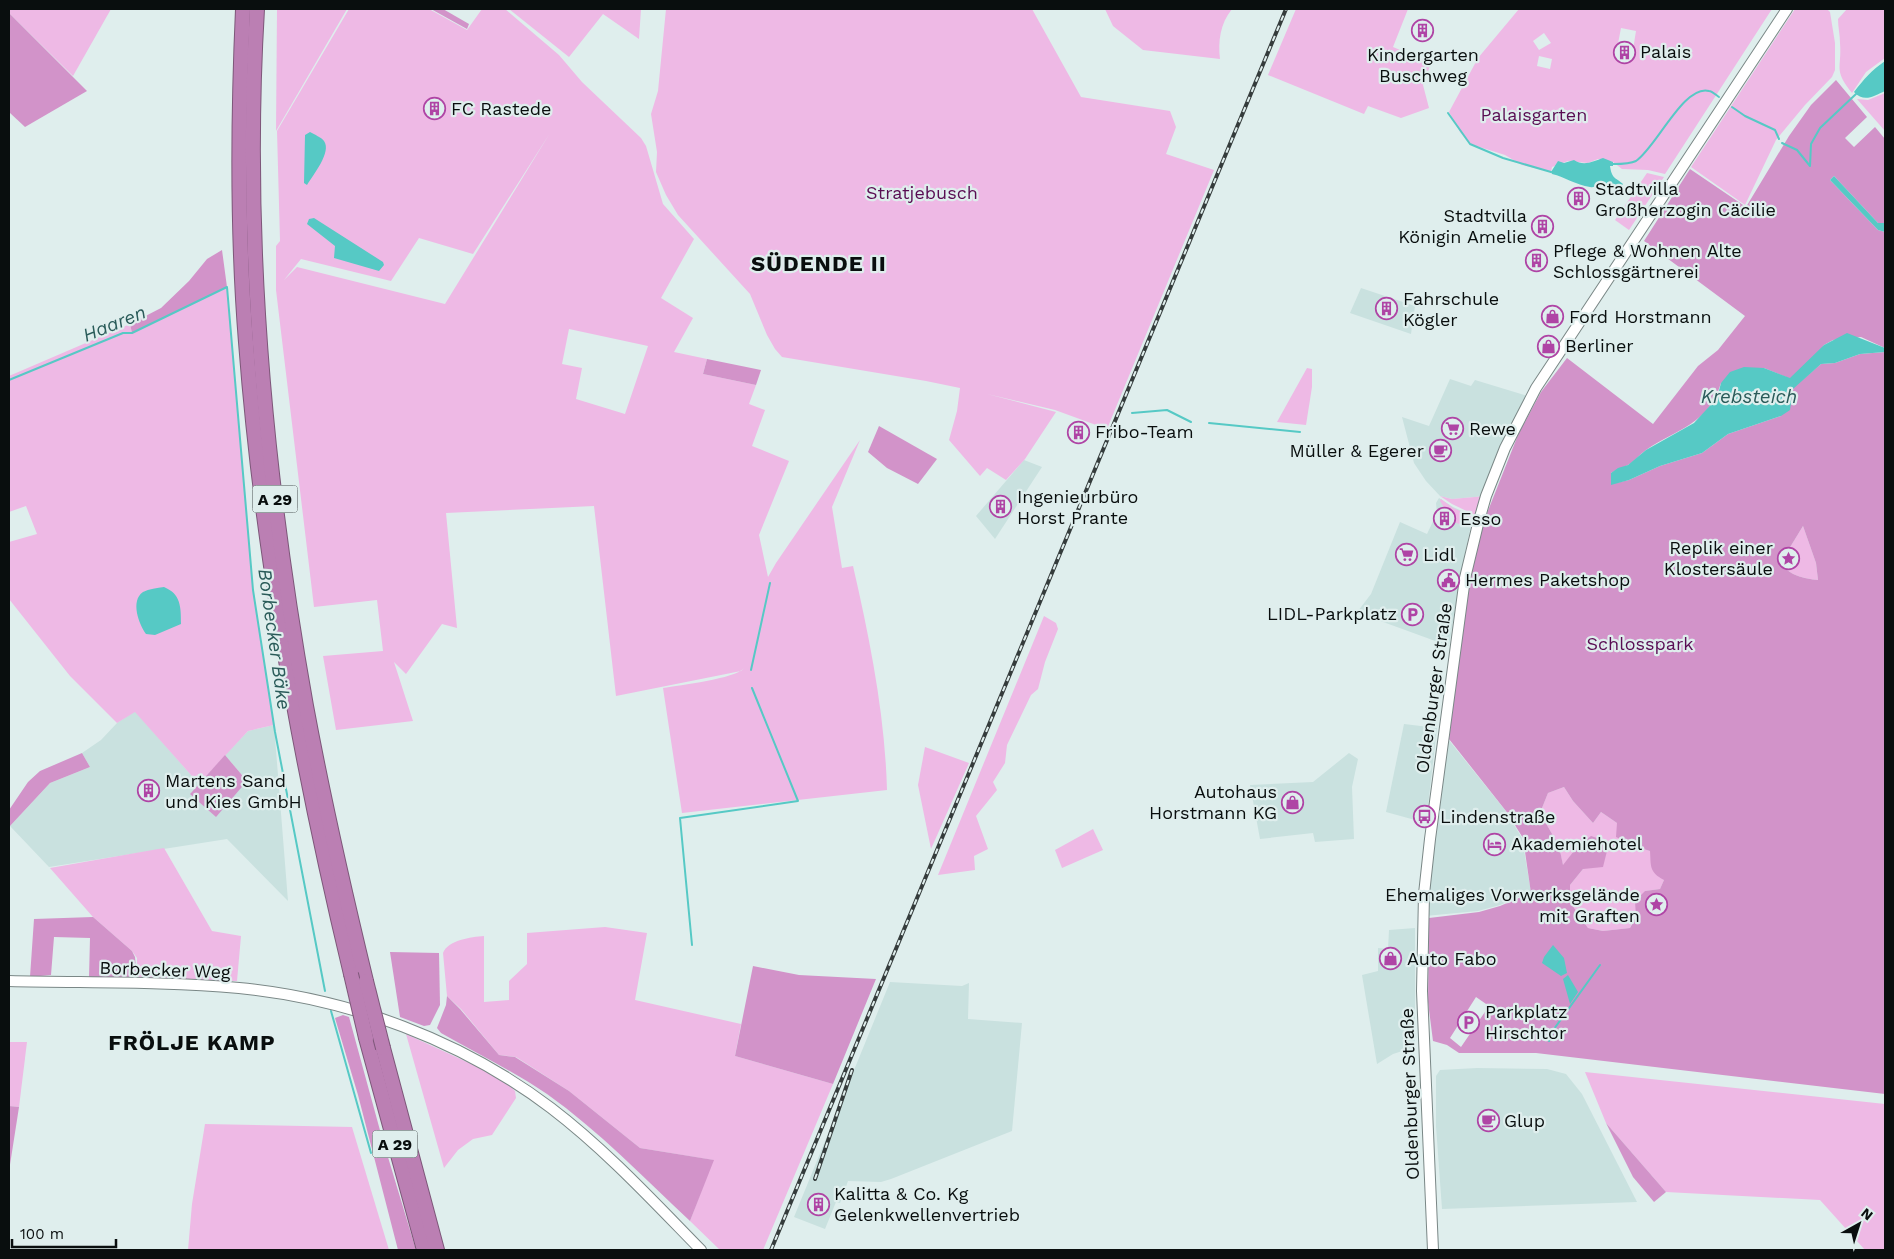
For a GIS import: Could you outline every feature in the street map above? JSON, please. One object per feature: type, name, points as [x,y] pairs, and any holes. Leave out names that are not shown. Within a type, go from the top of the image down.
[{"type":"highway","name":"A 29","points":[[243,9],[239,189],[246,339],[252,412],[269,557],[280,632],[309,790],[366,1038],[424,1250]]},
{"type":"highway","name":"A 29","points":[[257,9],[253,95],[254,256],[259,340],[273,484],[289,602],[307,708],[343,883],[383,1048],[437,1250]]},
{"type":"street","name":"Oldenburger Straße","points":[[1433,1250],[1422,991],[1424,894],[1465,578],[1479,517],[1505,448],[1536,388],[1788,9]]},
{"type":"street","name":"Borbecker Weg","points":[[9,981],[190,985],[239,988],[318,1001],[387,1020],[416,1031],[459,1051],[499,1073],[550,1107],[596,1145],[702,1250]]},
{"type":"shaded area","points":[[1361,288],[1415,306],[1411,334],[1350,313]]},
{"type":"shaded area","points":[[1450,379],[1471,386],[1475,380],[1531,397],[1486,496],[1452,499],[1440,496],[1426,481],[1414,463],[1402,417],[1429,426]]},
{"type":"shaded area","points":[[1024,460],[1042,467],[995,539],[976,516]]},
{"type":"shaded area","points":[[1439,498],[1473,516],[1460,577],[1449,646],[1364,615],[1358,611],[1371,594],[1400,522],[1427,534],[1437,513],[1436,503]]},
{"type":"shaded area","points":[[135,711],[199,784],[190,794],[247,781],[225,755],[248,731],[274,725],[288,901],[227,839],[49,867],[10,826],[50,783],[90,767],[82,753],[101,740],[117,723]]},
{"type":"shaded area","points":[[1404,724],[1437,728],[1426,823],[1386,812]]},
{"type":"shaded area","points":[[1448,739],[1505,810],[1522,838],[1531,892],[1500,905],[1478,911],[1425,916]]},
{"type":"shaded area","points":[[1349,753],[1358,759],[1352,787],[1354,839],[1315,842],[1313,833],[1260,839],[1250,785],[1313,782]]},
{"type":"shaded area","points":[[1415,928],[1415,1047],[1393,1054],[1377,1064],[1362,975],[1378,971],[1378,948],[1388,949],[1389,930]]},
{"type":"shaded area","points":[[890,982],[962,986],[969,983],[968,1019],[1022,1023],[1012,1131],[891,1179],[881,1182],[848,1181],[840,1203],[836,1202],[825,1229],[794,1217]]},
{"type":"shaded area","points":[[1477,1068],[1547,1069],[1566,1074],[1582,1094],[1637,1202],[1442,1209],[1436,1126],[1436,1076],[1440,1070]]},
{"type":"green space","points":[[9,9],[111,9],[73,76],[9,13]]},
{"type":"green space","points":[[277,9],[347,9],[276,131]]},
{"type":"green space","points":[[349,9],[429,9],[467,30],[482,9],[505,9],[559,55],[582,82],[641,138],[646,146],[663,204],[694,239],[661,298],[693,318],[674,352],[707,359],[703,374],[756,385],[749,404],[765,410],[752,446],[789,461],[759,535],[768,577],[860,440],[832,507],[842,568],[853,566],[871,650],[880,706],[887,790],[682,813],[663,688],[719,678],[739,671],[616,696],[594,506],[446,513],[457,628],[442,624],[406,674],[394,662],[413,721],[336,730],[323,656],[383,651],[377,600],[314,607],[276,290],[276,246],[280,241],[277,131]],"holes":[[[550,133],[445,304],[297,267],[284,280],[301,259],[391,281],[419,238],[473,254]],[[569,329],[648,346],[625,414],[576,399],[582,368],[562,364]]]},
{"type":"green space","points":[[431,9],[443,9],[469,24],[467,29]]},
{"type":"green space","points":[[509,9],[641,9],[639,39],[603,14],[569,57]]},
{"type":"green space","name":"Stratjebusch","points":[[666,9],[1032,9],[1081,97],[1170,111],[1176,127],[1166,154],[1214,170],[1107,429],[1055,410],[987,394],[1056,412],[1025,459],[1006,480],[987,468],[980,476],[949,440],[957,411],[960,388],[782,357],[767,335],[750,294],[678,215],[666,195],[656,172],[657,152],[651,114],[658,91]]},
{"type":"green space","points":[[1105,9],[1232,9],[1221,33],[1220,59],[1143,50],[1113,26]]},
{"type":"green space","points":[[1296,9],[1408,9],[1393,47],[1431,63],[1423,85],[1429,108],[1401,118],[1368,106],[1364,114],[1268,75]]},
{"type":"green space","name":"Palaisgarten","points":[[1519,9],[1772,9],[1665,174],[1648,170],[1622,169],[1613,162],[1598,159],[1588,163],[1568,161],[1552,167],[1551,172],[1522,165],[1505,155],[1470,144],[1460,132],[1449,112],[1478,58]],"holes":[[[1621,28],[1636,31],[1631,62],[1615,59]],[[1544,33],[1551,43],[1539,50],[1533,41]],[[1539,56],[1552,59],[1550,69],[1537,66]]]},
{"type":"green space","points":[[1795,9],[1827,9],[1830,12],[1835,43],[1835,70],[1832,77],[1805,105],[1776,140],[1745,205],[1691,167]]},
{"type":"green space","points":[[1847,9],[1885,9],[1885,58],[1866,72],[1852,93],[1840,73],[1838,19]]},
{"type":"green space","points":[[9,13],[87,91],[25,127],[9,112]]},
{"type":"green space","name":"Schlosspark","points":[[1836,80],[1867,117],[1845,138],[1854,147],[1875,127],[1885,139],[1885,223],[1878,223],[1834,176],[1830,180],[1878,230],[1885,232],[1885,348],[1861,337],[1833,340],[1824,345],[1793,388],[1821,364],[1835,363],[1860,354],[1885,352],[1885,1094],[1536,1053],[1459,1053],[1447,1045],[1433,1041],[1428,1002],[1429,918],[1479,912],[1500,906],[1531,893],[1523,838],[1506,811],[1449,739],[1468,579],[1478,536],[1518,435],[1541,392],[1567,358],[1653,424],[1698,366],[1718,350],[1745,316],[1644,241],[1690,169],[1746,207],[1789,136],[1811,105]],"holes":[[[1764,368],[1791,379],[1781,416],[1728,434],[1702,453],[1660,466],[1629,480],[1611,484],[1611,473],[1633,462],[1646,450],[1700,417],[1715,397],[1721,383]],[[1803,526],[1816,563],[1818,580],[1792,573],[1781,562]],[[1564,787],[1573,801],[1593,823],[1601,812],[1617,823],[1616,837],[1650,851],[1653,871],[1664,880],[1660,889],[1645,891],[1635,901],[1636,917],[1630,928],[1603,931],[1588,928],[1570,902],[1570,885],[1583,869],[1603,867],[1607,851],[1603,840],[1591,836],[1577,847],[1563,865],[1559,846],[1540,813],[1548,793]],[[1476,997],[1489,1006],[1461,1047],[1450,1038]]]},
{"type":"green space","points":[[1885,93],[1885,131],[1857,99],[1868,100]]},
{"type":"green space","points":[[1647,173],[1664,177],[1629,230],[1615,220]]},
{"type":"green space","points":[[222,250],[227,287],[132,333],[130,324],[161,308],[189,281],[207,259]]},
{"type":"green space","points":[[227,287],[253,590],[274,725],[248,731],[199,784],[135,712],[117,723],[70,676],[9,599],[9,542],[37,534],[26,506],[9,512],[9,376],[130,324],[132,333]]},
{"type":"green space","points":[[707,359],[761,370],[756,385],[703,374]]},
{"type":"green space","points":[[1307,368],[1312,369],[1312,387],[1306,425],[1277,422]]},
{"type":"green space","points":[[879,426],[937,459],[918,484],[887,468],[868,452]]},
{"type":"green space","points":[[1440,496],[1452,499],[1486,496],[1479,517]]},
{"type":"green space","points":[[1441,499],[1453,508],[1472,516],[1469,527],[1453,522],[1440,501]]},
{"type":"green space","points":[[1803,526],[1816,563],[1818,580],[1792,573],[1781,562]]},
{"type":"green space","points":[[1044,616],[1056,623],[1058,629],[1045,662],[1038,689],[1031,695],[1007,745],[1005,763],[993,782],[997,790],[976,816],[988,849],[974,856],[975,870],[938,875]]},
{"type":"green space","points":[[925,747],[969,763],[931,849],[918,785]]},
{"type":"green space","points":[[82,753],[90,767],[50,783],[10,826],[9,810],[28,782],[40,771]]},
{"type":"green space","points":[[225,755],[247,781],[216,817],[190,794]]},
{"type":"green space","points":[[1564,787],[1573,801],[1593,823],[1601,812],[1617,823],[1637,847],[1650,851],[1664,880],[1660,889],[1645,891],[1630,928],[1603,931],[1588,928],[1570,902],[1570,885],[1583,869],[1607,851],[1603,840],[1591,837],[1577,847],[1563,866],[1559,846],[1540,813],[1548,793]]},
{"type":"green space","points":[[1093,829],[1103,850],[1062,868],[1055,850]]},
{"type":"green space","points":[[164,848],[212,931],[241,936],[237,981],[137,979],[137,958],[132,951],[93,917],[50,868]]},
{"type":"green space","points":[[93,917],[132,951],[135,957],[137,979],[89,978],[90,938],[54,937],[51,975],[30,977],[34,919]]},
{"type":"green space","points":[[605,927],[647,933],[635,1000],[741,1024],[735,1056],[833,1084],[763,1250],[720,1250],[690,1221],[713,1160],[640,1148],[569,1091],[516,1057],[499,1055],[461,1009],[447,996],[443,953],[455,942],[484,936],[484,1002],[509,1000],[509,981],[527,964],[527,933]]},
{"type":"green space","points":[[390,952],[439,953],[440,1005],[430,1025],[424,1026],[400,1017]]},
{"type":"green space","points":[[753,966],[799,975],[876,979],[833,1084],[735,1056]]},
{"type":"green space","points":[[447,996],[499,1055],[515,1057],[569,1091],[640,1148],[714,1160],[690,1221],[621,1155],[566,1108],[521,1078],[441,1033],[437,1028],[446,1005]]},
{"type":"green space","points":[[343,1015],[349,1017],[381,1134],[416,1250],[398,1250],[358,1095],[335,1018]]},
{"type":"green space","points":[[406,1034],[478,1067],[509,1085],[515,1091],[516,1098],[492,1135],[473,1139],[458,1150],[444,1168]]},
{"type":"green space","points":[[9,1042],[27,1042],[19,1107],[9,1106]]},
{"type":"green space","points":[[1585,1072],[1885,1104],[1885,1250],[1865,1250],[1820,1200],[1666,1192],[1606,1123]]},
{"type":"green space","points":[[9,1106],[19,1107],[9,1171]]},
{"type":"green space","points":[[1606,1123],[1666,1192],[1654,1202],[1633,1177]]},
{"type":"green space","points":[[205,1124],[352,1127],[389,1250],[188,1250],[192,1204]]},
{"type":"water","points":[[1885,61],[1885,91],[1865,98],[1854,92],[1868,75]]},
{"type":"water","points":[[310,132],[324,141],[326,151],[307,185],[304,183],[305,135]]},
{"type":"water","points":[[1603,158],[1613,162],[1613,166],[1610,166],[1612,173],[1623,184],[1621,187],[1585,186],[1551,172],[1558,161],[1564,163],[1574,160],[1585,163]]},
{"type":"water","points":[[1834,176],[1878,223],[1885,223],[1885,232],[1878,230],[1830,180]]},
{"type":"water","points":[[314,218],[383,262],[384,265],[379,271],[334,258],[335,246],[307,224],[309,219]]},
{"type":"water","name":"Krebsteich","points":[[1847,333],[1885,348],[1885,352],[1860,354],[1835,363],[1821,364],[1793,389],[1790,410],[1781,416],[1728,434],[1702,453],[1660,466],[1629,480],[1611,485],[1611,473],[1618,468],[1628,465],[1646,450],[1694,423],[1717,398],[1721,383],[1730,372],[1744,367],[1764,368],[1790,378],[1824,345]]},
{"type":"water","points":[[164,587],[177,597],[180,607],[181,624],[155,635],[146,634],[137,613],[137,601],[143,592]]},
{"type":"water","points":[[1553,945],[1564,958],[1567,973],[1561,976],[1542,963]]},
{"type":"water","points":[[1568,975],[1578,992],[1570,1004],[1563,979]]},
{"type":"waterway","points":[[1613,164],[1636,161],[1644,154],[1680,107],[1690,97],[1700,91],[1713,92],[1719,97]]},
{"type":"waterway","points":[[1782,143],[1797,150],[1810,166],[1811,144],[1820,128],[1856,94]]},
{"type":"waterway","points":[[1732,107],[1745,116],[1775,130],[1779,139]]},
{"type":"waterway","points":[[1448,113],[1470,144],[1503,158],[1551,172]]},
{"type":"waterway","name":"Borbecker Bäke","points":[[9,380],[123,333],[132,333],[227,287],[253,590],[275,732],[325,991]]},
{"type":"waterway","points":[[1132,413],[1167,410],[1191,422]]},
{"type":"waterway","points":[[1209,423],[1300,432]]},
{"type":"waterway","points":[[751,670],[770,583]]},
{"type":"waterway","points":[[692,945],[680,818],[798,801],[752,688]]},
{"type":"waterway","points":[[1549,1041],[1554,1029],[1600,965]]},
{"type":"waterway","name":"Borbecker Bäke","points":[[331,1011],[371,1153]]},
{"type":"railway","points":[[771,1250],[1286,9]]},
{"type":"railway","points":[[815,1179],[852,1070]]},
{"type":"place","name":"Kindergarten Buschweg","points":[[1423,30]]},
{"type":"place","name":"Palais","points":[[1624,52]]},
{"type":"place","name":"FC Rastede","points":[[435,109]]},
{"type":"place","name":"Stadtvilla Großherzogin Cäcilie","points":[[1579,199]]},
{"type":"place","name":"Stadtvilla Königin Amelie","points":[[1543,226]]},
{"type":"place","name":"Pflege & Wohnen Alte Schlossgärtnerei","points":[[1537,261]]},
{"type":"place","name":"Fahrschule Kögler","points":[[1387,309]]},
{"type":"place","name":"Ford Horstmann","points":[[1553,317]]},
{"type":"place","name":"Berliner","points":[[1549,346]]},
{"type":"place","name":"Rewe","points":[[1453,429]]},
{"type":"place","name":"Fribo-Team","points":[[1079,432]]},
{"type":"place","name":"Müller & Egerer","points":[[1440,451]]},
{"type":"place","name":"Ingenieurbüro Horst Prante","points":[[1001,507]]},
{"type":"place","name":"Esso","points":[[1444,519]]},
{"type":"place","name":"Lidl","points":[[1407,555]]},
{"type":"place","name":"Replik einer Klostersäule","points":[[1789,558]]},
{"type":"place","name":"Hermes Paketshop","points":[[1449,580]]},
{"type":"place","name":"LIDL-Parkplatz","points":[[1413,614]]},
{"type":"place","name":"Martens Sand und Kies GmbH","points":[[149,791]]},
{"type":"place","name":"Autohaus Horstmann KG","points":[[1293,802]]},
{"type":"place","name":"Lindenstraße","points":[[1424,817]]},
{"type":"place","name":"Akademiehotel","points":[[1495,844]]},
{"type":"place","name":"Ehemaliges Vorwerksgelände mit Graften","points":[[1656,905]]},
{"type":"place","name":"Auto Fabo","points":[[1391,959]]},
{"type":"place","name":"Parkplatz Hirschtor","points":[[1469,1022]]},
{"type":"place","name":"Glup","points":[[1488,1121]]},
{"type":"place","name":"Kalitta & Co. Kg Gelenkwellenvertrieb","points":[[818,1204]]},
{"type":"district","name":"SÜDENDE II","points":[[819,263]]},
{"type":"district","name":"FRÖLJE KAMP","points":[[192,1042]]},
{"type":"water label","name":"Haaren","points":[[114,323]]}]
